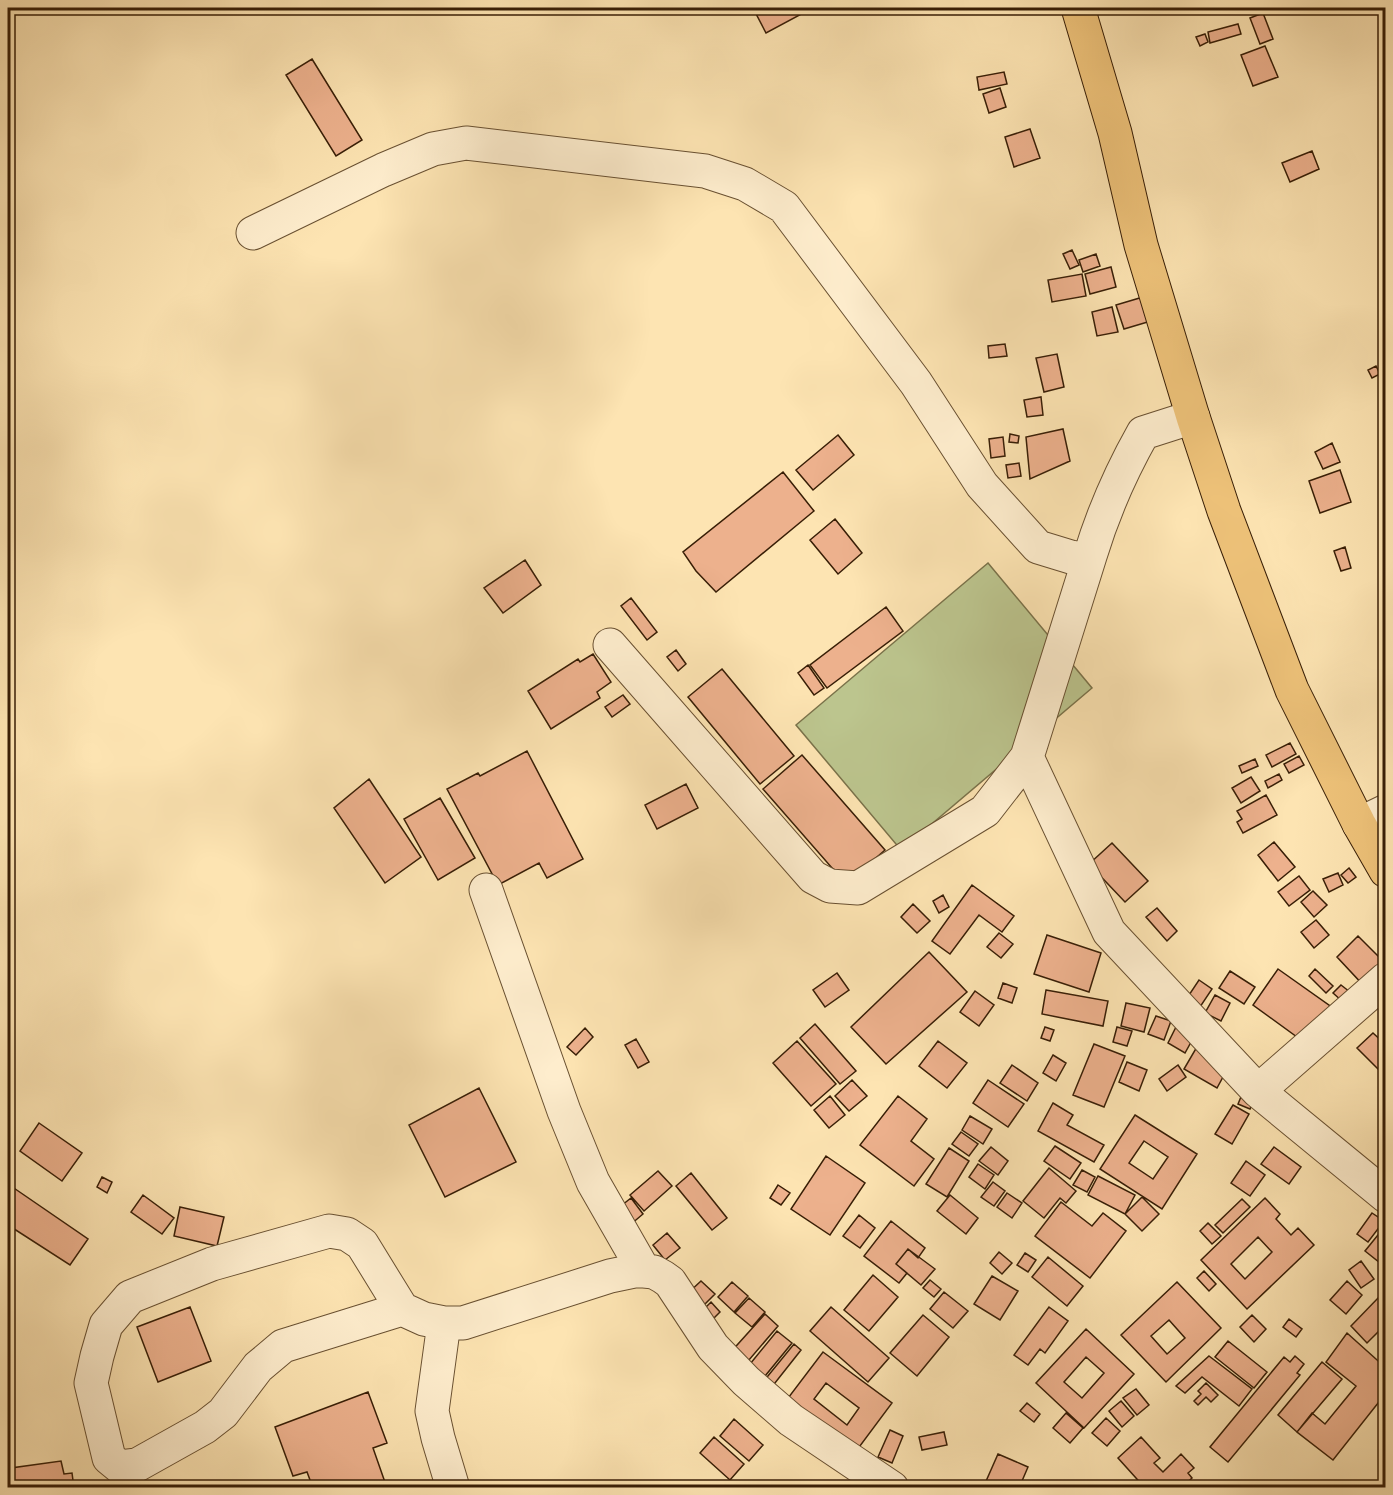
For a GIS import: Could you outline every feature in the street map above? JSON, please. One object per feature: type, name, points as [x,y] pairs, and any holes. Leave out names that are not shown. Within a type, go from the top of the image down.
[{"type":"highway","points":[[1078,8],[1115,133],[1141,245],[1224,511],[1292,690],[1372,817],[1386,870]]},
{"type":"street","points":[[253,232],[382,170],[433,149],[466,143],[705,171],[745,184],[784,207],[916,383],[982,485],[1038,548],[1074,558],[1090,556]]},
{"type":"street","points":[[610,645],[813,877],[830,886],[858,888],[985,811],[1027,757],[1099,526],[1126,464],[1143,433],[1193,417]]},
{"type":"street","points":[[1027,757],[1109,932],[1258,1091],[1386,1196]]},
{"type":"street","points":[[486,890],[564,1111],[593,1182],[644,1271]]},
{"type":"street","points":[[1258,1091],[1386,979]]},
{"type":"street","points":[[402,1309],[283,1346],[258,1368],[223,1413],[205,1427],[136,1465],[120,1467],[109,1458],[91,1383],[106,1325],[130,1297],[212,1264],[329,1231],[347,1234],[362,1244],[402,1309],[424,1319],[444,1323],[463,1323],[610,1276],[634,1271],[654,1272],[670,1282],[713,1347],[746,1381],[791,1420],[892,1488]]},
{"type":"street","points":[[444,1323],[432,1410],[453,1488]]},
{"type":"green space","points":[[988,563],[1092,688],[901,850],[796,725]]},
{"type":"building","points":[[753,8],[808,8],[809,10],[766,33]]},
{"type":"building","points":[[1263,13],[1273,39],[1260,44],[1250,18]]},
{"type":"building","points":[[1238,24],[1241,34],[1210,43],[1208,32]]},
{"type":"building","points":[[1205,34],[1208,42],[1200,46],[1196,37]]},
{"type":"building","points":[[1265,46],[1278,77],[1253,86],[1241,55]]},
{"type":"building","points":[[312,59],[362,140],[336,156],[286,75]]},
{"type":"building","points":[[1004,72],[1007,84],[979,90],[977,77]]},
{"type":"building","points":[[1000,88],[1006,107],[989,113],[983,94]]},
{"type":"building","points":[[1030,129],[1040,158],[1014,167],[1005,137]]},
{"type":"building","points":[[1312,151],[1319,169],[1290,182],[1282,163]]},
{"type":"building","points":[[1072,250],[1079,265],[1070,269],[1063,254]]},
{"type":"building","points":[[1096,254],[1100,266],[1083,272],[1079,260]]},
{"type":"building","points":[[1111,267],[1116,287],[1090,294],[1085,274]]},
{"type":"building","points":[[1082,274],[1086,296],[1052,302],[1048,280]]},
{"type":"building","points":[[1143,297],[1151,321],[1124,329],[1116,305]]},
{"type":"building","points":[[1112,307],[1118,332],[1097,336],[1092,312]]},
{"type":"building","points":[[1005,344],[1007,356],[989,358],[988,346]]},
{"type":"building","points":[[1057,354],[1064,387],[1044,392],[1036,358]]},
{"type":"building","points":[[1376,366],[1380,374],[1372,378],[1368,370]]},
{"type":"building","points":[[1041,397],[1043,415],[1027,417],[1024,400]]},
{"type":"building","points":[[1063,429],[1070,461],[1030,479],[1026,437]]},
{"type":"building","points":[[1010,434],[1019,436],[1018,443],[1009,442]]},
{"type":"building","points":[[838,435],[854,455],[813,490],[796,470]]},
{"type":"building","points":[[1003,437],[1005,456],[991,458],[989,439]]},
{"type":"building","points":[[1332,443],[1340,462],[1323,469],[1315,452]]},
{"type":"building","points":[[1019,463],[1021,476],[1008,478],[1006,465]]},
{"type":"building","points":[[1340,470],[1351,502],[1320,513],[1309,481]]},
{"type":"building","points":[[783,472],[814,511],[716,592],[696,571],[683,552]]},
{"type":"building","points":[[835,519],[862,553],[838,574],[810,540]]},
{"type":"building","points":[[1345,547],[1351,568],[1341,571],[1334,551]]},
{"type":"building","points":[[525,560],[541,585],[503,613],[484,588]]},
{"type":"building","points":[[631,598],[657,632],[647,640],[621,606]]},
{"type":"building","points":[[886,607],[903,631],[827,688],[810,665]]},
{"type":"building","points":[[676,650],[686,664],[678,671],[667,657]]},
{"type":"building","points":[[593,654],[611,682],[597,692],[600,698],[551,729],[528,691],[578,659],[580,662]]},
{"type":"building","points":[[808,665],[824,688],[814,695],[798,673]]},
{"type":"building","points":[[722,669],[794,756],[760,784],[688,697]]},
{"type":"building","points":[[623,695],[630,704],[612,717],[605,707]]},
{"type":"building","points":[[1290,743],[1296,754],[1272,767],[1266,755]]},
{"type":"building","points":[[527,751],[583,859],[547,878],[539,863],[498,885],[447,789],[478,773],[480,776]]},
{"type":"building","points":[[802,755],[885,850],[846,884],[763,789]]},
{"type":"building","points":[[1299,756],[1304,765],[1289,773],[1284,764]]},
{"type":"building","points":[[1255,759],[1258,766],[1242,773],[1239,766]]},
{"type":"building","points":[[1279,774],[1282,780],[1268,788],[1265,781]]},
{"type":"building","points":[[1251,777],[1260,791],[1241,803],[1232,788]]},
{"type":"building","points":[[369,779],[421,857],[385,883],[334,808]]},
{"type":"building","points":[[686,784],[698,808],[657,829],[645,805]]},
{"type":"building","points":[[1266,795],[1277,815],[1243,833],[1237,822],[1242,819],[1237,811]]},
{"type":"building","points":[[440,798],[475,858],[438,880],[404,819]]},
{"type":"building","points":[[1274,842],[1295,867],[1278,881],[1258,855]]},
{"type":"building","points":[[1112,843],[1148,881],[1125,902],[1089,864]]},
{"type":"building","points":[[1349,868],[1356,877],[1348,883],[1341,875]]},
{"type":"building","points":[[1338,873],[1343,885],[1329,892],[1323,879]]},
{"type":"building","points":[[1299,876],[1310,890],[1289,906],[1278,892]]},
{"type":"building","points":[[972,885],[1014,916],[1002,932],[979,915],[950,954],[932,941]]},
{"type":"building","points":[[1313,891],[1327,905],[1314,917],[1301,902]]},
{"type":"building","points":[[943,895],[949,907],[939,913],[933,901]]},
{"type":"building","points":[[913,904],[930,921],[917,933],[901,917]]},
{"type":"building","points":[[1157,908],[1177,931],[1167,941],[1146,917]]},
{"type":"building","points":[[1316,920],[1329,935],[1314,948],[1301,932]]},
{"type":"building","points":[[999,933],[1013,944],[1001,958],[987,947]]},
{"type":"building","points":[[1047,935],[1101,953],[1089,992],[1034,974]]},
{"type":"building","points":[[1358,936],[1386,964],[1366,988],[1337,957]]},
{"type":"building","points":[[929,952],[967,992],[886,1064],[851,1027]]},
{"type":"building","points":[[1278,969],[1333,1008],[1308,1045],[1253,1005]]},
{"type":"building","points":[[1315,969],[1333,986],[1326,993],[1309,976]]},
{"type":"building","points":[[1230,971],[1255,987],[1244,1004],[1219,988]]},
{"type":"building","points":[[837,973],[849,990],[825,1007],[813,990]]},
{"type":"building","points":[[1199,980],[1212,989],[1198,1010],[1185,1001]]},
{"type":"building","points":[[1003,983],[1017,988],[1012,1003],[998,998]]},
{"type":"building","points":[[1341,985],[1350,992],[1342,1001],[1333,993]]},
{"type":"building","points":[[1046,990],[1108,1001],[1103,1026],[1042,1014]]},
{"type":"building","points":[[975,991],[994,1005],[979,1026],[960,1012]]},
{"type":"building","points":[[1215,995],[1230,1003],[1221,1021],[1205,1013]]},
{"type":"building","points":[[1126,1003],[1150,1008],[1144,1032],[1121,1026]]},
{"type":"building","points":[[1156,1016],[1171,1021],[1164,1040],[1148,1034]]},
{"type":"building","points":[[1178,1023],[1196,1033],[1185,1053],[1168,1043]]},
{"type":"building","points":[[815,1024],[856,1071],[840,1084],[800,1038]]},
{"type":"building","points":[[1045,1027],[1054,1030],[1050,1041],[1041,1038]]},
{"type":"building","points":[[1117,1027],[1132,1031],[1127,1046],[1113,1042]]},
{"type":"building","points":[[585,1028],[593,1037],[576,1055],[567,1047]]},
{"type":"building","points":[[1373,1033],[1386,1045],[1386,1077],[1357,1048]]},
{"type":"building","points":[[636,1039],[649,1062],[638,1068],[625,1045]]},
{"type":"building","points":[[797,1041],[836,1084],[811,1106],[773,1063]]},
{"type":"building","points":[[938,1041],[967,1063],[947,1088],[919,1066]]},
{"type":"building","points":[[1094,1044],[1125,1056],[1104,1107],[1073,1095]]},
{"type":"building","points":[[1198,1045],[1230,1064],[1217,1088],[1184,1069]]},
{"type":"building","points":[[1053,1055],[1066,1063],[1056,1081],[1043,1073]]},
{"type":"building","points":[[1127,1062],[1147,1070],[1139,1091],[1119,1082]]},
{"type":"building","points":[[1012,1065],[1038,1083],[1027,1101],[1000,1083]]},
{"type":"building","points":[[1178,1065],[1186,1077],[1167,1091],[1159,1079]]},
{"type":"building","points":[[852,1080],[867,1096],[849,1111],[835,1096]]},
{"type":"building","points":[[988,1080],[1024,1104],[1008,1127],[973,1103]]},
{"type":"building","points":[[479,1088],[516,1162],[445,1197],[409,1125]]},
{"type":"building","points":[[1243,1092],[1255,1097],[1250,1109],[1238,1104]]},
{"type":"building","points":[[830,1096],[845,1115],[829,1128],[814,1110]]},
{"type":"building","points":[[898,1096],[927,1119],[911,1141],[934,1159],[914,1186],[860,1145]]},
{"type":"building","points":[[1053,1103],[1073,1115],[1067,1125],[1104,1145],[1094,1162],[1038,1131]]},
{"type":"building","points":[[1233,1105],[1249,1114],[1232,1144],[1215,1134]]},
{"type":"building","points":[[1135,1115],[1197,1154],[1162,1209],[1100,1169]],"holes":[[[1144,1141],[1168,1157],[1153,1179],[1129,1163]]]},
{"type":"building","points":[[970,1116],[992,1129],[983,1144],[962,1130]]},
{"type":"building","points":[[39,1123],[82,1153],[62,1181],[20,1151]]},
{"type":"building","points":[[961,1132],[978,1144],[969,1156],[952,1144]]},
{"type":"building","points":[[1055,1146],[1081,1163],[1070,1179],[1044,1161]]},
{"type":"building","points":[[991,1147],[1008,1161],[998,1175],[979,1161]]},
{"type":"building","points":[[1274,1147],[1301,1167],[1289,1184],[1261,1164]]},
{"type":"building","points":[[949,1148],[969,1161],[947,1197],[926,1184]]},
{"type":"building","points":[[826,1156],[865,1183],[830,1235],[791,1209]]},
{"type":"building","points":[[1246,1161],[1265,1175],[1250,1196],[1231,1183]]},
{"type":"building","points":[[978,1164],[994,1175],[985,1189],[969,1177]]},
{"type":"building","points":[[1049,1168],[1076,1191],[1066,1203],[1060,1198],[1044,1218],[1023,1201]]},
{"type":"building","points":[[1082,1170],[1095,1177],[1087,1192],[1073,1185]]},
{"type":"building","points":[[658,1171],[672,1186],[644,1211],[630,1195]]},
{"type":"building","points":[[691,1173],[727,1218],[712,1230],[676,1186]]},
{"type":"building","points":[[1098,1176],[1135,1195],[1125,1214],[1088,1195]]},
{"type":"building","points":[[102,1177],[112,1182],[107,1193],[97,1187]]},
{"type":"building","points":[[993,1182],[1005,1191],[994,1206],[981,1197]]},
{"type":"building","points":[[8,1184],[88,1239],[70,1265],[8,1225]]},
{"type":"building","points":[[778,1185],[790,1193],[781,1205],[770,1198]]},
{"type":"building","points":[[1007,1193],[1022,1203],[1012,1218],[997,1207]]},
{"type":"building","points":[[143,1195],[174,1218],[162,1234],[131,1212]]},
{"type":"building","points":[[950,1195],[978,1218],[966,1234],[937,1211]]},
{"type":"building","points":[[1142,1197],[1159,1214],[1142,1231],[1125,1214]]},
{"type":"building","points":[[631,1198],[643,1214],[630,1225],[617,1209]]},
{"type":"building","points":[[1265,1198],[1280,1214],[1276,1219],[1291,1235],[1298,1228],[1314,1245],[1247,1309],[1201,1260]],"holes":[[[1258,1237],[1272,1252],[1245,1279],[1231,1264]]]},
{"type":"building","points":[[1242,1199],[1250,1207],[1223,1233],[1215,1225]]},
{"type":"building","points":[[1061,1202],[1092,1226],[1103,1213],[1126,1231],[1090,1278],[1035,1236]]},
{"type":"building","points":[[180,1207],[224,1217],[217,1246],[174,1236]]},
{"type":"building","points":[[1372,1213],[1384,1221],[1368,1242],[1357,1234]]},
{"type":"building","points":[[859,1215],[875,1228],[860,1248],[843,1236]]},
{"type":"building","points":[[891,1221],[925,1248],[918,1258],[908,1249],[896,1264],[907,1273],[899,1283],[864,1256]]},
{"type":"building","points":[[1208,1223],[1221,1236],[1212,1244],[1200,1231]]},
{"type":"building","points":[[1386,1225],[1386,1265],[1384,1266],[1365,1251]]},
{"type":"building","points":[[667,1233],[680,1248],[665,1260],[653,1245]]},
{"type":"building","points":[[908,1249],[935,1269],[921,1285],[896,1264]]},
{"type":"building","points":[[999,1252],[1012,1263],[1002,1274],[990,1263]]},
{"type":"building","points":[[1025,1253],[1036,1260],[1028,1272],[1017,1265]]},
{"type":"building","points":[[1048,1257],[1083,1286],[1067,1306],[1032,1277]]},
{"type":"building","points":[[1361,1261],[1374,1279],[1361,1288],[1349,1270]]},
{"type":"building","points":[[1204,1271],[1216,1284],[1209,1291],[1197,1278]]},
{"type":"building","points":[[873,1275],[898,1297],[869,1331],[844,1310]]},
{"type":"building","points":[[992,1276],[1018,1291],[1000,1320],[974,1304]]},
{"type":"building","points":[[930,1280],[941,1289],[934,1297],[923,1288]]},
{"type":"building","points":[[701,1281],[715,1294],[700,1309],[686,1295]]},
{"type":"building","points":[[1347,1281],[1362,1295],[1346,1314],[1330,1300]]},
{"type":"building","points":[[732,1282],[748,1296],[734,1312],[718,1297]]},
{"type":"building","points":[[1177,1282],[1221,1328],[1166,1382],[1121,1335]],"holes":[[[1169,1320],[1185,1338],[1167,1354],[1151,1336]]]},
{"type":"building","points":[[944,1292],[968,1311],[953,1328],[930,1309]]},
{"type":"building","points":[[1379,1297],[1386,1304],[1386,1331],[1382,1328],[1367,1343],[1351,1326]]},
{"type":"building","points":[[749,1298],[765,1312],[752,1327],[735,1313]]},
{"type":"building","points":[[711,1302],[720,1312],[708,1324],[699,1314]]},
{"type":"building","points":[[190,1307],[211,1361],[158,1382],[137,1327]]},
{"type":"building","points":[[831,1307],[889,1358],[868,1382],[810,1331]]},
{"type":"building","points":[[1049,1307],[1068,1321],[1045,1353],[1040,1349],[1028,1365],[1014,1355]]},
{"type":"building","points":[[765,1314],[778,1326],[743,1367],[729,1354]]},
{"type":"building","points":[[923,1315],[949,1337],[917,1376],[890,1353]]},
{"type":"building","points":[[1252,1315],[1266,1329],[1254,1342],[1240,1327]]},
{"type":"building","points":[[1289,1319],[1302,1329],[1296,1337],[1283,1327]]},
{"type":"building","points":[[1086,1329],[1134,1374],[1084,1428],[1036,1383]],"holes":[[[1086,1357],[1104,1373],[1082,1398],[1064,1382]]]},
{"type":"building","points":[[777,1331],[792,1343],[761,1381],[746,1369]]},
{"type":"building","points":[[1347,1333],[1386,1368],[1386,1393],[1333,1460],[1297,1432],[1312,1413],[1325,1424],[1356,1386],[1326,1362]]},
{"type":"building","points":[[1228,1341],[1267,1372],[1254,1388],[1215,1357]]},
{"type":"building","points":[[794,1344],[801,1350],[771,1388],[763,1382]]},
{"type":"building","points":[[823,1352],[892,1403],[851,1458],[782,1406]],"holes":[[[826,1383],[859,1408],[847,1425],[814,1399]]]},
{"type":"building","points":[[1209,1356],[1252,1389],[1239,1406],[1202,1377],[1185,1393],[1176,1386]]},
{"type":"building","points":[[1295,1356],[1304,1364],[1297,1373],[1300,1375],[1228,1462],[1210,1447],[1284,1357],[1290,1362]]},
{"type":"building","points":[[1322,1362],[1342,1379],[1297,1432],[1278,1415]]},
{"type":"building","points":[[1206,1383],[1218,1395],[1211,1402],[1206,1397],[1198,1405],[1194,1401],[1201,1394],[1198,1391]]},
{"type":"building","points":[[1136,1389],[1149,1405],[1137,1415],[1123,1398]]},
{"type":"building","points":[[368,1392],[387,1443],[373,1448],[387,1488],[313,1488],[307,1472],[293,1476],[275,1427]]},
{"type":"building","points":[[1121,1401],[1134,1416],[1122,1427],[1109,1411]]},
{"type":"building","points":[[1027,1403],[1040,1414],[1034,1422],[1020,1411]]},
{"type":"building","points":[[1066,1413],[1083,1428],[1070,1443],[1053,1428]]},
{"type":"building","points":[[1106,1418],[1120,1431],[1107,1446],[1092,1433]]},
{"type":"building","points":[[734,1419],[763,1445],[749,1461],[720,1436]]},
{"type":"building","points":[[890,1430],[903,1436],[892,1463],[878,1457]]},
{"type":"building","points":[[944,1432],[947,1445],[922,1450],[919,1437]]},
{"type":"building","points":[[714,1437],[744,1464],[730,1480],[700,1453]]},
{"type":"building","points":[[1141,1437],[1160,1458],[1154,1463],[1163,1472],[1181,1454],[1194,1468],[1188,1473],[1192,1478],[1182,1488],[1145,1488],[1118,1458]]},
{"type":"building","points":[[998,1454],[1028,1467],[1019,1488],[983,1488]]},
{"type":"building","points":[[61,1461],[64,1474],[72,1473],[74,1488],[13,1488],[11,1468]]}]
